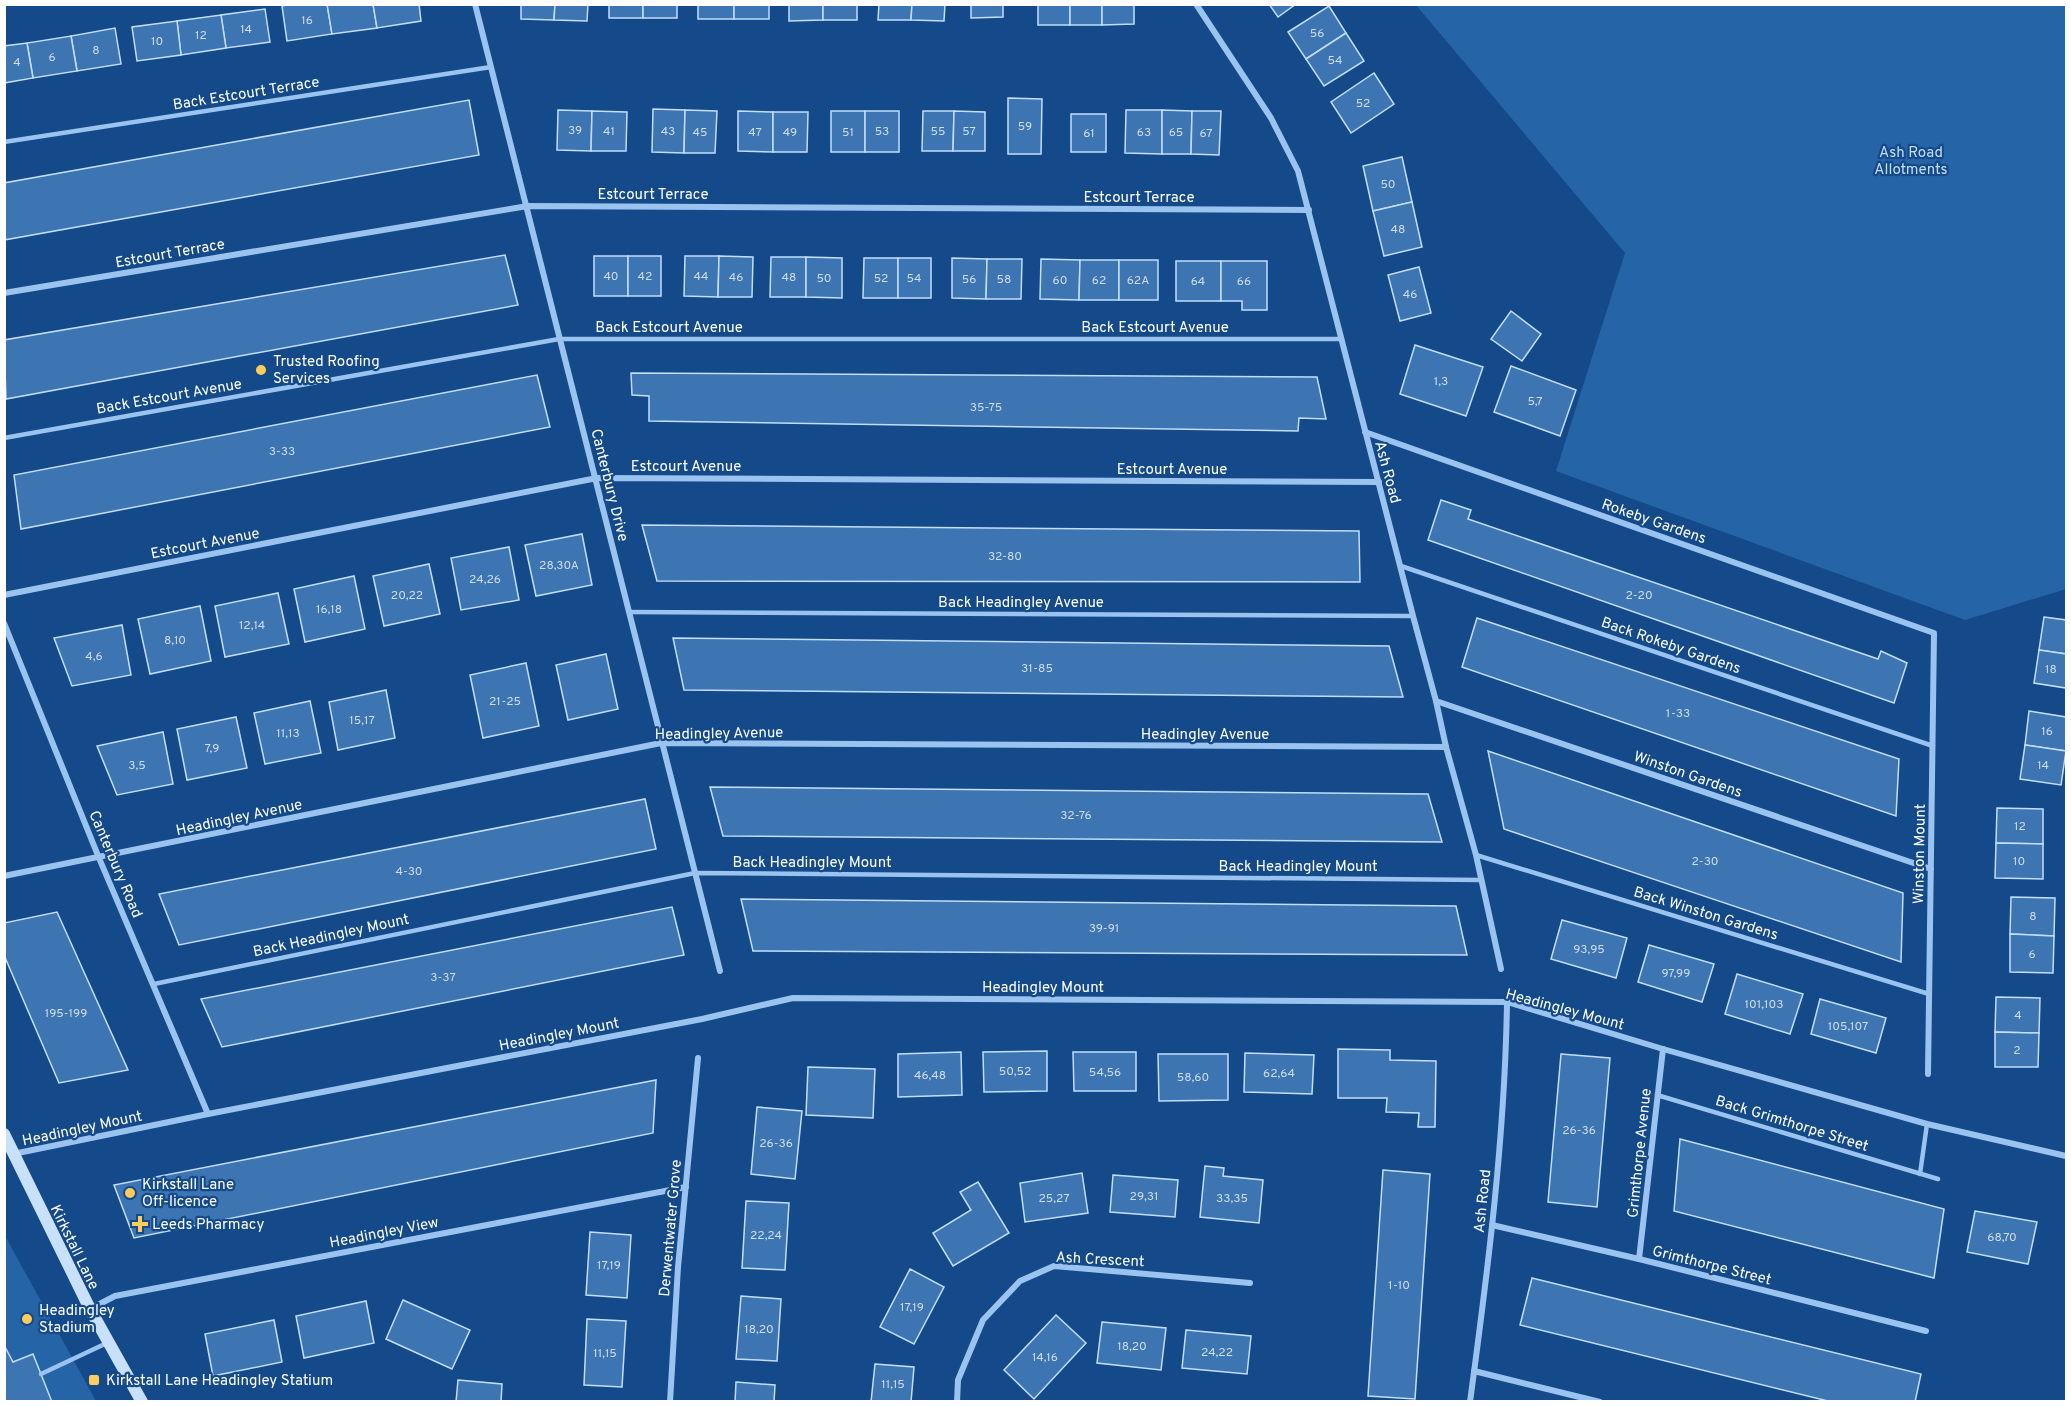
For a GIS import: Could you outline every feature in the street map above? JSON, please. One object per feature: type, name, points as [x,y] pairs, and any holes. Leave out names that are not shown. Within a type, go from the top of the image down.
[{"type":"main road","name":"Kirkstall Lane","points":[[4,1134],[90,1309],[142,1401]]},
{"type":"street","name":"Canterbury Drive","points":[[474,4],[528,206],[559,339],[597,478],[661,743],[720,971]]},
{"type":"street","name":"Ash Road","points":[[1196,4],[1271,118],[1298,171],[1446,747],[1476,855],[1501,969]]},
{"type":"street","name":"Estcourt Terrace","points":[[4,293],[528,206],[1309,210]]},
{"type":"street","name":"Rokeby Gardens","points":[[1365,432],[1934,633]]},
{"type":"street","name":"Estcourt Avenue","points":[[4,595],[597,478],[1379,482]]},
{"type":"street","name":"Canterbury Road","points":[[4,623],[99,858],[208,1114]]},
{"type":"street","name":"Winston Mount","points":[[1928,1074],[1934,633]]},
{"type":"street","name":"Winston Gardens","points":[[1436,701],[1931,869]]},
{"type":"street","name":"Headingley Avenue","points":[[4,876],[661,743],[1446,747]]},
{"type":"street","name":"Headingley Mount","points":[[14,1154],[208,1114],[702,1019],[793,998],[1507,1002],[1927,1125],[2067,1156]]},
{"type":"street","name":"Ash Road","points":[[1470,1401],[1492,1226],[1506,1072],[1507,1002]]},
{"type":"street","name":"Grimthorpe Avenue","points":[[1639,1259],[1663,1049]]},
{"type":"street","name":"Derwentwater Grove","points":[[670,1401],[678,1267],[698,1058]]},
{"type":"street","name":"Headingley View","points":[[90,1309],[115,1296],[686,1187]]},
{"type":"street","name":"Grimthorpe Street","points":[[1492,1226],[1639,1259],[1926,1331]]},
{"type":"street","name":"Ash Crescent","points":[[957,1401],[958,1380],[983,1320],[1020,1281],[1054,1266],[1250,1283]]},
{"type":"street","points":[[1474,1371],[1600,1401]]},
{"type":"lane","name":"Back Estcourt Terrace","points":[[4,142],[491,67]]},
{"type":"lane","name":"Back Estcourt Avenue","points":[[4,438],[559,339],[1342,339]]},
{"type":"lane","name":"Back Rokeby Gardens","points":[[1401,566],[1933,746]]},
{"type":"lane","name":"Back Headingley Avenue","points":[[629,612],[1413,616]]},
{"type":"lane","name":"Back Winston Gardens","points":[[1476,855],[1929,994]]},
{"type":"lane","name":"Back Headingley Mount","points":[[154,984],[695,873],[1482,880]]},
{"type":"lane","name":"Back Grimthorpe Street","points":[[1657,1095],[1938,1179]]},
{"type":"lane","points":[[1920,1174],[1927,1125]]},
{"type":"lane","points":[[41,1374],[109,1342]]},
{"type":"green space","name":"Ash Road Allotments","points":[[1416,5],[2066,5],[2066,589],[1965,620],[1556,471],[1625,253]]},
{"type":"green space","name":"Headingley Stadium","points":[[5,1236],[96,1401],[5,1401]]},
{"type":"building","points":[[327,4],[332,34],[287,41],[282,6]]},
{"type":"building","points":[[327,4],[373,4],[377,28],[332,34]]},
{"type":"building","points":[[373,4],[419,4],[421,21],[377,28]]},
{"type":"building","points":[[521,4],[555,4],[554,20],[521,19]]},
{"type":"building","points":[[555,4],[588,4],[587,21],[554,20]]},
{"type":"building","points":[[609,4],[643,4],[643,18],[609,18]]},
{"type":"building","points":[[643,4],[677,4],[677,18],[643,18]]},
{"type":"building","points":[[698,4],[734,4],[734,19],[698,19]]},
{"type":"building","points":[[734,4],[769,4],[769,19],[734,19]]},
{"type":"building","points":[[789,4],[823,4],[823,20],[789,21]]},
{"type":"building","points":[[823,4],[857,4],[857,20],[823,20]]},
{"type":"building","points":[[879,4],[912,4],[911,20],[878,20]]},
{"type":"building","points":[[912,4],[945,4],[944,21],[911,20]]},
{"type":"building","points":[[971,4],[1003,4],[1003,17],[971,18]]},
{"type":"building","points":[[1038,4],[1070,4],[1070,25],[1038,25]]},
{"type":"building","points":[[1070,4],[1102,4],[1102,25],[1070,25]]},
{"type":"building","points":[[1102,4],[1134,4],[1134,24],[1102,25]]},
{"type":"building","points":[[1269,4],[1296,4],[1278,17]]},
{"type":"building","points":[[1329,6],[1346,33],[1306,59],[1288,32]]},
{"type":"building","points":[[265,9],[270,42],[226,48],[221,15]]},
{"type":"building","points":[[221,15],[226,48],[181,55],[177,21]]},
{"type":"building","points":[[177,21],[181,55],[137,61],[132,27]]},
{"type":"building","points":[[115,28],[121,64],[77,71],[71,36]]},
{"type":"building","points":[[1346,33],[1364,61],[1324,86],[1306,59]]},
{"type":"building","points":[[71,36],[77,71],[33,78],[27,43]]},
{"type":"building","points":[[27,43],[33,78],[4,83],[4,46]]},
{"type":"building","points":[[1374,73],[1394,104],[1351,133],[1331,102]]},
{"type":"building","points":[[1008,98],[1042,99],[1041,154],[1008,154]]},
{"type":"building","points":[[469,100],[479,155],[4,240],[4,183]]},
{"type":"building","points":[[653,109],[685,110],[684,153],[652,152]]},
{"type":"building","points":[[558,110],[592,111],[591,151],[557,150]]},
{"type":"building","points":[[685,110],[717,111],[715,153],[684,153]]},
{"type":"building","points":[[1126,110],[1162,110],[1162,154],[1125,153]]},
{"type":"building","points":[[1162,110],[1192,111],[1191,154],[1162,154]]},
{"type":"building","points":[[592,111],[627,112],[626,151],[591,151]]},
{"type":"building","points":[[738,111],[773,112],[773,152],[738,151]]},
{"type":"building","points":[[831,111],[865,111],[865,152],[831,152]]},
{"type":"building","points":[[865,111],[899,111],[899,152],[865,152]]},
{"type":"building","points":[[923,111],[954,111],[953,151],[922,151]]},
{"type":"building","points":[[954,111],[985,112],[985,151],[953,151]]},
{"type":"building","points":[[1192,111],[1221,111],[1219,155],[1191,154]]},
{"type":"building","points":[[773,112],[808,112],[807,152],[773,152]]},
{"type":"building","points":[[1071,114],[1106,114],[1106,152],[1071,152]]},
{"type":"building","points":[[1402,157],[1412,202],[1373,211],[1363,166]]},
{"type":"building","points":[[1412,202],[1422,247],[1384,256],[1373,211]]},
{"type":"building","points":[[505,255],[518,305],[6,399],[4,340]]},
{"type":"building","points":[[594,256],[628,256],[628,296],[594,296]]},
{"type":"building","points":[[628,256],[661,256],[661,296],[628,296]]},
{"type":"building","points":[[685,256],[719,256],[718,297],[684,296]]},
{"type":"building","points":[[719,256],[753,257],[752,297],[718,297]]},
{"type":"building","points":[[771,257],[806,257],[806,297],[770,297]]},
{"type":"building","points":[[806,257],[842,258],[842,298],[806,297]]},
{"type":"building","points":[[864,258],[898,258],[898,298],[863,298]]},
{"type":"building","points":[[898,258],[931,258],[931,298],[898,298]]},
{"type":"building","points":[[952,258],[987,259],[986,299],[952,298]]},
{"type":"building","points":[[987,259],[1022,259],[1021,299],[986,299]]},
{"type":"building","points":[[1041,259],[1080,260],[1079,300],[1040,299]]},
{"type":"building","points":[[1080,260],[1119,260],[1119,300],[1079,300]]},
{"type":"building","points":[[1119,260],[1158,260],[1158,300],[1119,300]]},
{"type":"building","points":[[1176,261],[1221,261],[1221,301],[1176,301]]},
{"type":"building","points":[[1221,261],[1267,261],[1267,310],[1242,310],[1242,301],[1221,301]]},
{"type":"building","points":[[1419,267],[1431,313],[1400,321],[1388,275]]},
{"type":"building","points":[[1511,311],[1541,334],[1522,361],[1491,339]]},
{"type":"building","points":[[1415,345],[1483,367],[1466,416],[1400,394]]},
{"type":"building","points":[[1511,366],[1576,390],[1560,436],[1494,412]]},
{"type":"building","points":[[631,373],[1317,377],[1326,419],[1299,418],[1298,431],[649,421],[649,396],[632,395]]},
{"type":"building","points":[[537,375],[550,427],[21,529],[14,475]]},
{"type":"building","points":[[1441,500],[1471,510],[1468,519],[1878,659],[1881,651],[1907,663],[1894,703],[1428,540]]},
{"type":"building","points":[[642,525],[1359,531],[1360,582],[657,581]]},
{"type":"building","points":[[582,534],[592,585],[536,596],[525,545]]},
{"type":"building","points":[[509,547],[519,600],[461,610],[451,558]]},
{"type":"building","points":[[429,564],[440,614],[384,626],[373,576]]},
{"type":"building","points":[[354,576],[365,629],[305,642],[294,589]]},
{"type":"building","points":[[278,593],[289,644],[225,657],[215,606]]},
{"type":"building","points":[[200,606],[211,661],[150,674],[138,619]]},
{"type":"building","points":[[2044,617],[2066,620],[2066,654],[2039,650]]},
{"type":"building","points":[[1477,618],[1899,759],[1896,816],[1462,667]]},
{"type":"building","points":[[122,625],[131,675],[72,686],[54,638]]},
{"type":"building","points":[[673,638],[1389,646],[1403,697],[684,690]]},
{"type":"building","points":[[2039,650],[2066,654],[2066,688],[2034,683]]},
{"type":"building","points":[[606,654],[618,709],[568,720],[556,665]]},
{"type":"building","points":[[526,663],[539,726],[483,738],[470,675]]},
{"type":"building","points":[[386,690],[395,738],[338,750],[329,702]]},
{"type":"building","points":[[310,701],[321,753],[265,764],[254,713]]},
{"type":"building","points":[[2029,711],[2066,717],[2066,751],[2025,745]]},
{"type":"building","points":[[236,717],[247,768],[187,780],[177,729]]},
{"type":"building","points":[[163,732],[173,784],[117,795],[97,746]]},
{"type":"building","points":[[2025,745],[2066,751],[2061,785],[2020,779]]},
{"type":"building","points":[[1488,751],[1903,893],[1901,962],[1504,829]]},
{"type":"building","points":[[710,787],[1428,794],[1442,842],[723,836]]},
{"type":"building","points":[[645,799],[656,849],[179,945],[159,894]]},
{"type":"building","points":[[1997,808],[2043,809],[2043,844],[1996,843]]},
{"type":"building","points":[[1996,843],[2043,844],[2043,879],[1995,878]]},
{"type":"building","points":[[2011,897],[2055,898],[2054,936],[2010,934]]},
{"type":"building","points":[[741,899],[1456,906],[1467,955],[753,951]]},
{"type":"building","points":[[672,907],[684,955],[222,1047],[201,999]]},
{"type":"building","points":[[57,912],[128,1070],[59,1083],[4,955],[4,923]]},
{"type":"building","points":[[1562,920],[1627,938],[1616,978],[1551,959]]},
{"type":"building","points":[[2010,934],[2054,936],[2053,973],[2010,972]]},
{"type":"building","points":[[1649,945],[1714,964],[1702,1002],[1638,982]]},
{"type":"building","points":[[1737,974],[1803,994],[1790,1034],[1725,1014]]},
{"type":"building","points":[[1996,997],[2040,998],[2039,1033],[1995,1032]]},
{"type":"building","points":[[1820,999],[1886,1018],[1876,1053],[1811,1034]]},
{"type":"building","points":[[1995,1032],[2039,1033],[2038,1067],[1995,1067]]},
{"type":"building","points":[[1338,1049],[1390,1050],[1390,1060],[1436,1061],[1435,1127],[1418,1127],[1419,1113],[1386,1112],[1387,1098],[1338,1098]]},
{"type":"building","points":[[1047,1051],[1047,1091],[984,1092],[983,1052]]},
{"type":"building","points":[[961,1052],[962,1095],[898,1097],[898,1054]]},
{"type":"building","points":[[1073,1052],[1136,1052],[1136,1091],[1074,1091]]},
{"type":"building","points":[[1245,1053],[1314,1055],[1312,1094],[1244,1092]]},
{"type":"building","points":[[1158,1054],[1228,1054],[1228,1100],[1159,1101]]},
{"type":"building","points":[[1561,1054],[1610,1058],[1597,1207],[1548,1202]]},
{"type":"building","points":[[808,1067],[875,1069],[873,1118],[806,1115]]},
{"type":"building","points":[[656,1080],[653,1133],[134,1238],[114,1185]]},
{"type":"building","points":[[757,1107],[802,1111],[795,1179],[751,1174]]},
{"type":"building","points":[[1680,1139],[1944,1209],[1934,1278],[1674,1211]]},
{"type":"building","points":[[1205,1166],[1224,1168],[1223,1176],[1263,1180],[1259,1223],[1200,1217]]},
{"type":"building","points":[[1383,1170],[1430,1174],[1415,1399],[1368,1396]]},
{"type":"building","points":[[1082,1173],[1088,1213],[1025,1222],[1020,1183]]},
{"type":"building","points":[[1113,1175],[1178,1180],[1175,1217],[1110,1212]]},
{"type":"building","points":[[978,1182],[1009,1233],[953,1266],[933,1233],[971,1210],[960,1192]]},
{"type":"building","points":[[746,1201],[789,1203],[785,1270],[742,1268]]},
{"type":"building","points":[[1975,1211],[2037,1222],[2028,1264],[1967,1252]]},
{"type":"building","points":[[590,1232],[631,1235],[627,1298],[586,1295]]},
{"type":"building","points":[[910,1269],[944,1287],[914,1344],[880,1327]]},
{"type":"building","points":[[1532,1278],[1921,1374],[1915,1402],[1832,1402],[1520,1325]]},
{"type":"building","points":[[741,1296],[781,1299],[777,1361],[736,1359]]},
{"type":"building","points":[[403,1300],[470,1330],[452,1369],[386,1339]]},
{"type":"building","points":[[366,1301],[374,1343],[304,1358],[296,1316]]},
{"type":"building","points":[[1056,1315],[1086,1343],[1034,1399],[1004,1370]]},
{"type":"building","points":[[587,1319],[626,1321],[622,1387],[584,1385]]},
{"type":"building","points":[[274,1320],[282,1362],[213,1376],[205,1334]]},
{"type":"building","points":[[1102,1322],[1166,1328],[1161,1370],[1097,1363]]},
{"type":"building","points":[[1186,1330],[1251,1336],[1247,1374],[1182,1368]]},
{"type":"building","points":[[4,1345],[13,1362],[33,1354],[52,1402],[4,1402]]},
{"type":"building","points":[[875,1364],[914,1367],[911,1402],[871,1402]]},
{"type":"building","points":[[458,1380],[502,1384],[501,1402],[456,1402]]},
{"type":"building","points":[[736,1382],[775,1385],[774,1402],[735,1402]]},
{"type":"place","name":"Trusted Roofing Services","points":[[261,370]]},
{"type":"place","name":"Kirkstall Lane Off-licence","points":[[130,1193]]},
{"type":"place","name":"Leeds Pharmacy","points":[[140,1224]]},
{"type":"place","name":"Headingley Stadium","points":[[27,1319]]},
{"type":"place","name":"Kirkstall Lane Headingley Statium","points":[[94,1380]]}]
